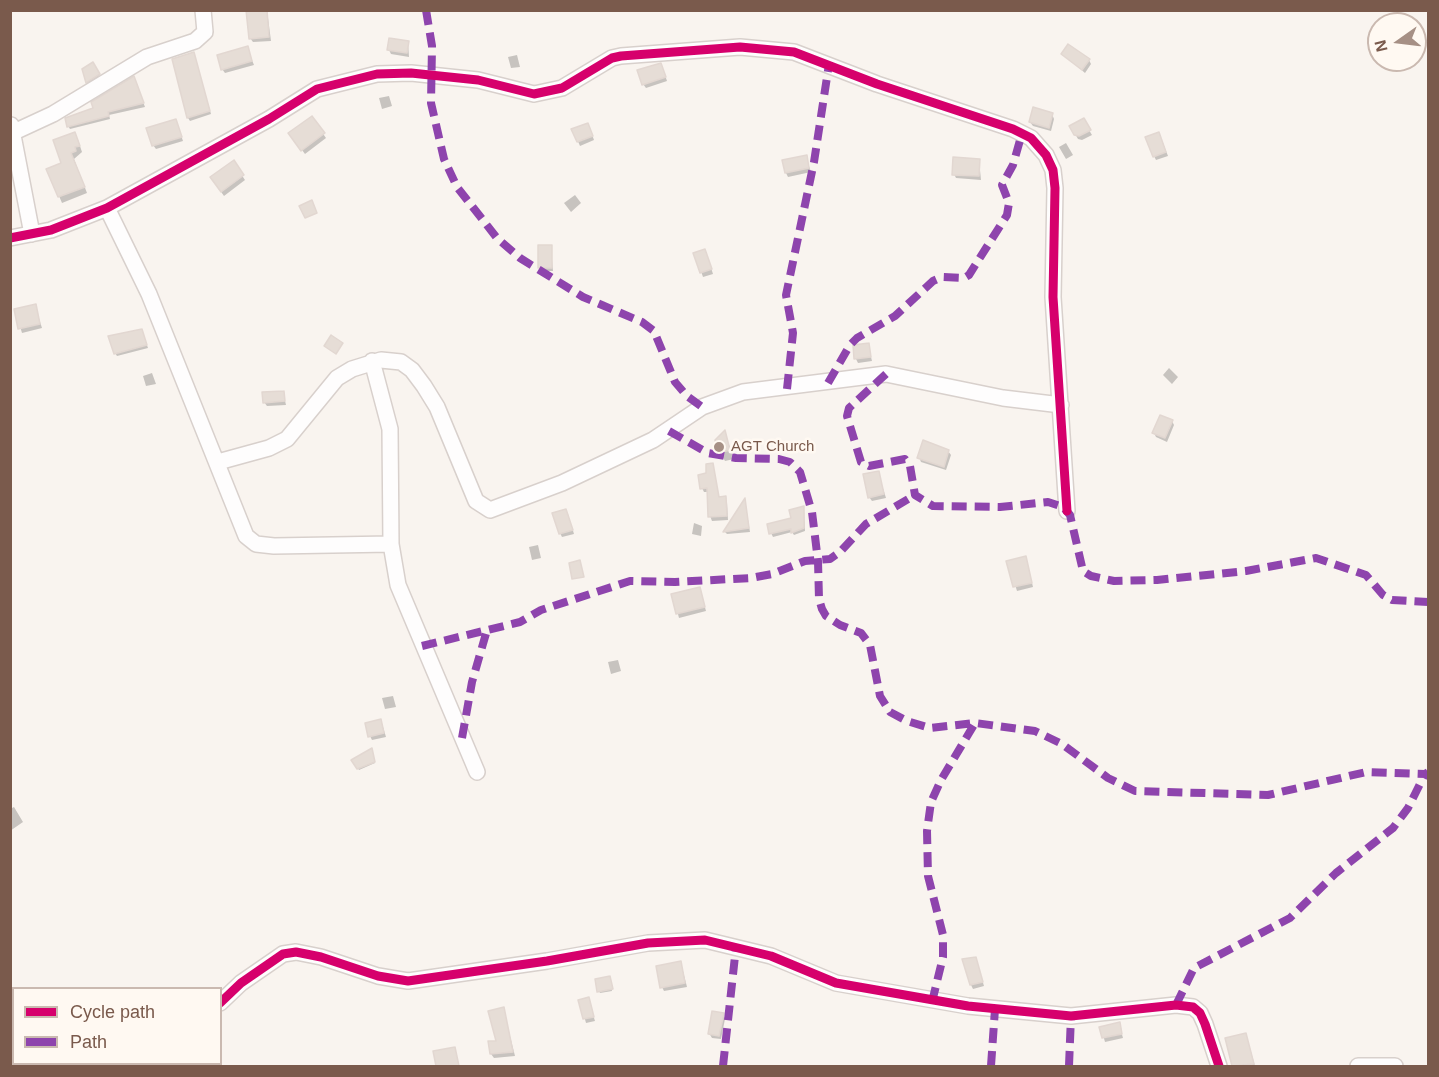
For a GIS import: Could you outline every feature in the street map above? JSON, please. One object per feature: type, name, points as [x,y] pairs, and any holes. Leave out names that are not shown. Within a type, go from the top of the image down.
[{"type":"street","points":[[32,234],[11,129],[53,114],[147,57],[195,41],[205,32],[203,10]]},
{"type":"street","points":[[10,238],[74,222],[107,208],[317,90],[377,74],[411,73],[478,80],[534,94],[562,88],[612,58],[621,56],[740,47],[794,52],[877,84],[1013,129],[1031,138],[1046,155],[1053,170],[1055,188],[1053,297],[1067,511]]},
{"type":"street","points":[[107,208],[149,294],[218,462],[246,537],[256,544],[274,546],[391,544]]},
{"type":"street","points":[[218,462],[269,448],[287,439],[337,378],[372,361],[400,362],[424,386],[437,407],[476,501],[483,508],[490,510],[562,483],[653,440],[702,407],[744,392],[886,374],[1003,398],[1061,405]]},
{"type":"street","points":[[372,361],[390,429],[393,566],[404,605],[477,772]]},
{"type":"street","points":[[222,1001],[241,983],[283,954],[296,952],[321,957],[378,976],[408,981],[547,961],[648,943],[705,940],[771,956],[836,983],[944,1003],[1071,1016],[1147,1008],[1193,1007],[1200,1013],[1219,1066]]},
{"type":"street","points":[[1358,1066],[1395,1066]]},
{"type":"building","points":[[246,10],[267,10],[269,37],[249,39]]},
{"type":"building","points":[[389,38],[409,41],[407,53],[387,50]]},
{"type":"building","points":[[1068,44],[1090,59],[1082,70],[1061,54]]},
{"type":"building","points":[[248,46],[252,61],[221,70],[217,55]]},
{"type":"building","points":[[194,52],[210,111],[187,118],[172,59]]},
{"type":"building","points":[[93,62],[100,74],[86,83],[82,69]]},
{"type":"building","points":[[661,63],[666,77],[642,85],[637,70]]},
{"type":"building","points":[[134,76],[144,103],[108,112],[109,116],[67,127],[65,118],[93,108],[91,102]]},
{"type":"building","points":[[1033,107],[1053,113],[1049,128],[1029,122]]},
{"type":"building","points":[[312,116],[325,133],[301,151],[288,133]]},
{"type":"building","points":[[1084,118],[1091,130],[1079,136],[1074,135],[1069,126]]},
{"type":"building","points":[[176,119],[182,137],[152,146],[146,128]]},
{"type":"building","points":[[588,123],[593,136],[577,142],[571,129]]},
{"type":"building","points":[[75,132],[80,146],[75,147],[76,151],[71,153],[85,187],[58,197],[46,169],[61,163],[53,140]]},
{"type":"building","points":[[1159,132],[1166,152],[1153,157],[1145,137]]},
{"type":"building","points":[[807,155],[809,168],[785,173],[782,160]]},
{"type":"building","points":[[953,157],[980,159],[979,176],[952,175]]},
{"type":"building","points":[[234,160],[244,175],[221,192],[210,177]]},
{"type":"building","points":[[312,200],[317,213],[305,218],[299,206]]},
{"type":"building","points":[[538,245],[552,245],[552,268],[538,268]]},
{"type":"building","points":[[705,249],[712,269],[700,273],[693,253]]},
{"type":"building","points":[[36,304],[40,324],[18,329],[14,309]]},
{"type":"building","points":[[142,329],[147,345],[114,354],[108,336]]},
{"type":"building","points":[[331,335],[343,343],[336,354],[324,346]]},
{"type":"building","points":[[869,343],[871,357],[854,359],[853,345]]},
{"type":"building","points":[[284,391],[285,401],[263,403],[262,392]]},
{"type":"building","points":[[1160,415],[1173,420],[1165,438],[1152,433]]},
{"type":"building","points":[[725,430],[730,450],[718,453],[715,440]]},
{"type":"building","points":[[923,440],[949,450],[944,467],[917,458]]},
{"type":"building","points":[[713,463],[719,497],[726,496],[727,516],[708,517],[707,488],[700,489],[698,475],[706,473],[706,464]]},
{"type":"building","points":[[879,471],[884,494],[868,498],[863,474]]},
{"type":"building","points":[[745,498],[749,528],[723,532]]},
{"type":"building","points":[[804,506],[804,528],[791,533],[791,529],[769,534],[767,524],[791,518],[789,510]]},
{"type":"building","points":[[566,509],[573,530],[559,534],[552,513]]},
{"type":"building","points":[[1026,556],[1032,583],[1013,587],[1006,561]]},
{"type":"building","points":[[580,560],[584,577],[572,579],[569,563]]},
{"type":"building","points":[[700,587],[705,607],[676,614],[671,594]]},
{"type":"building","points":[[381,719],[384,733],[368,737],[365,723]]},
{"type":"building","points":[[372,748],[375,762],[357,769],[351,760]]},
{"type":"building","points":[[976,957],[983,982],[970,985],[962,959]]},
{"type":"building","points":[[681,961],[685,983],[660,988],[656,966]]},
{"type":"building","points":[[610,976],[613,989],[597,992],[595,979]]},
{"type":"building","points":[[589,997],[594,1017],[583,1019],[578,1000]]},
{"type":"building","points":[[504,1007],[513,1052],[490,1054],[488,1041],[496,1041],[488,1011]]},
{"type":"building","points":[[712,1011],[724,1013],[719,1036],[708,1034]]},
{"type":"building","points":[[1120,1022],[1122,1034],[1102,1038],[1099,1027]]},
{"type":"building","points":[[1246,1033],[1254,1064],[1232,1066],[1225,1038]]},
{"type":"building","points":[[455,1047],[459,1066],[436,1066],[433,1051]]},
{"type":"marked path","points":[[426,10],[432,46],[431,103],[444,159],[457,187],[497,238],[520,258],[583,297],[642,322],[654,331],[675,382],[687,396],[702,407]]},
{"type":"marked path","points":[[787,389],[793,333],[786,295],[814,162],[829,64]]},
{"type":"marked path","points":[[828,383],[850,345],[857,338],[895,316],[933,281],[942,277],[964,278],[969,275],[1007,215],[1009,203],[1002,185],[1013,165],[1022,133]]},
{"type":"marked path","points":[[886,374],[849,408],[847,416],[861,462],[869,466],[905,459],[910,466],[915,495],[933,506],[1000,507],[1048,502],[1063,507],[1070,515],[1083,571],[1091,576],[1114,581],[1157,580],[1246,571],[1316,558],[1366,575],[1383,595],[1392,600],[1428,602]]},
{"type":"marked path","points":[[669,431],[708,453],[736,458],[779,459],[790,462],[800,472],[812,512],[818,561],[819,599],[822,609],[826,616],[840,625],[861,633],[870,645],[880,696],[890,712],[907,721],[930,728],[975,723],[1035,731],[1062,744],[1108,778],[1135,791],[1268,795],[1366,772],[1425,774]]},
{"type":"marked path","points":[[422,646],[520,622],[541,610],[630,581],[675,582],[751,578],[772,574],[805,561],[830,559],[840,552],[866,524],[915,495]]},
{"type":"marked path","points":[[462,738],[472,682],[487,630]]},
{"type":"marked path","points":[[932,1002],[943,957],[943,935],[928,876],[927,831],[931,802],[941,780],[975,723]]},
{"type":"marked path","points":[[1176,1005],[1194,968],[1290,918],[1336,873],[1393,828],[1408,808],[1428,772]]},
{"type":"marked path","points":[[723,1066],[736,947]]},
{"type":"marked path","points":[[991,1066],[995,1009]]},
{"type":"marked path","points":[[1069,1066],[1071,1016]]},
{"type":"cycle path","points":[[10,238],[51,230],[107,208],[269,119],[317,89],[377,74],[411,73],[478,80],[534,94],[562,88],[612,58],[621,56],[740,47],[794,52],[877,84],[1013,129],[1031,138],[1046,155],[1053,170],[1055,188],[1053,297],[1067,511]]},
{"type":"cycle path","points":[[222,1001],[241,983],[283,954],[296,952],[321,957],[378,976],[408,981],[547,961],[648,943],[705,940],[771,956],[836,983],[968,1006],[1071,1016],[1176,1005],[1193,1007],[1200,1013],[1205,1024],[1219,1066]]},
{"type":"place","name":"AGT Church","points":[[719,447]]}]
